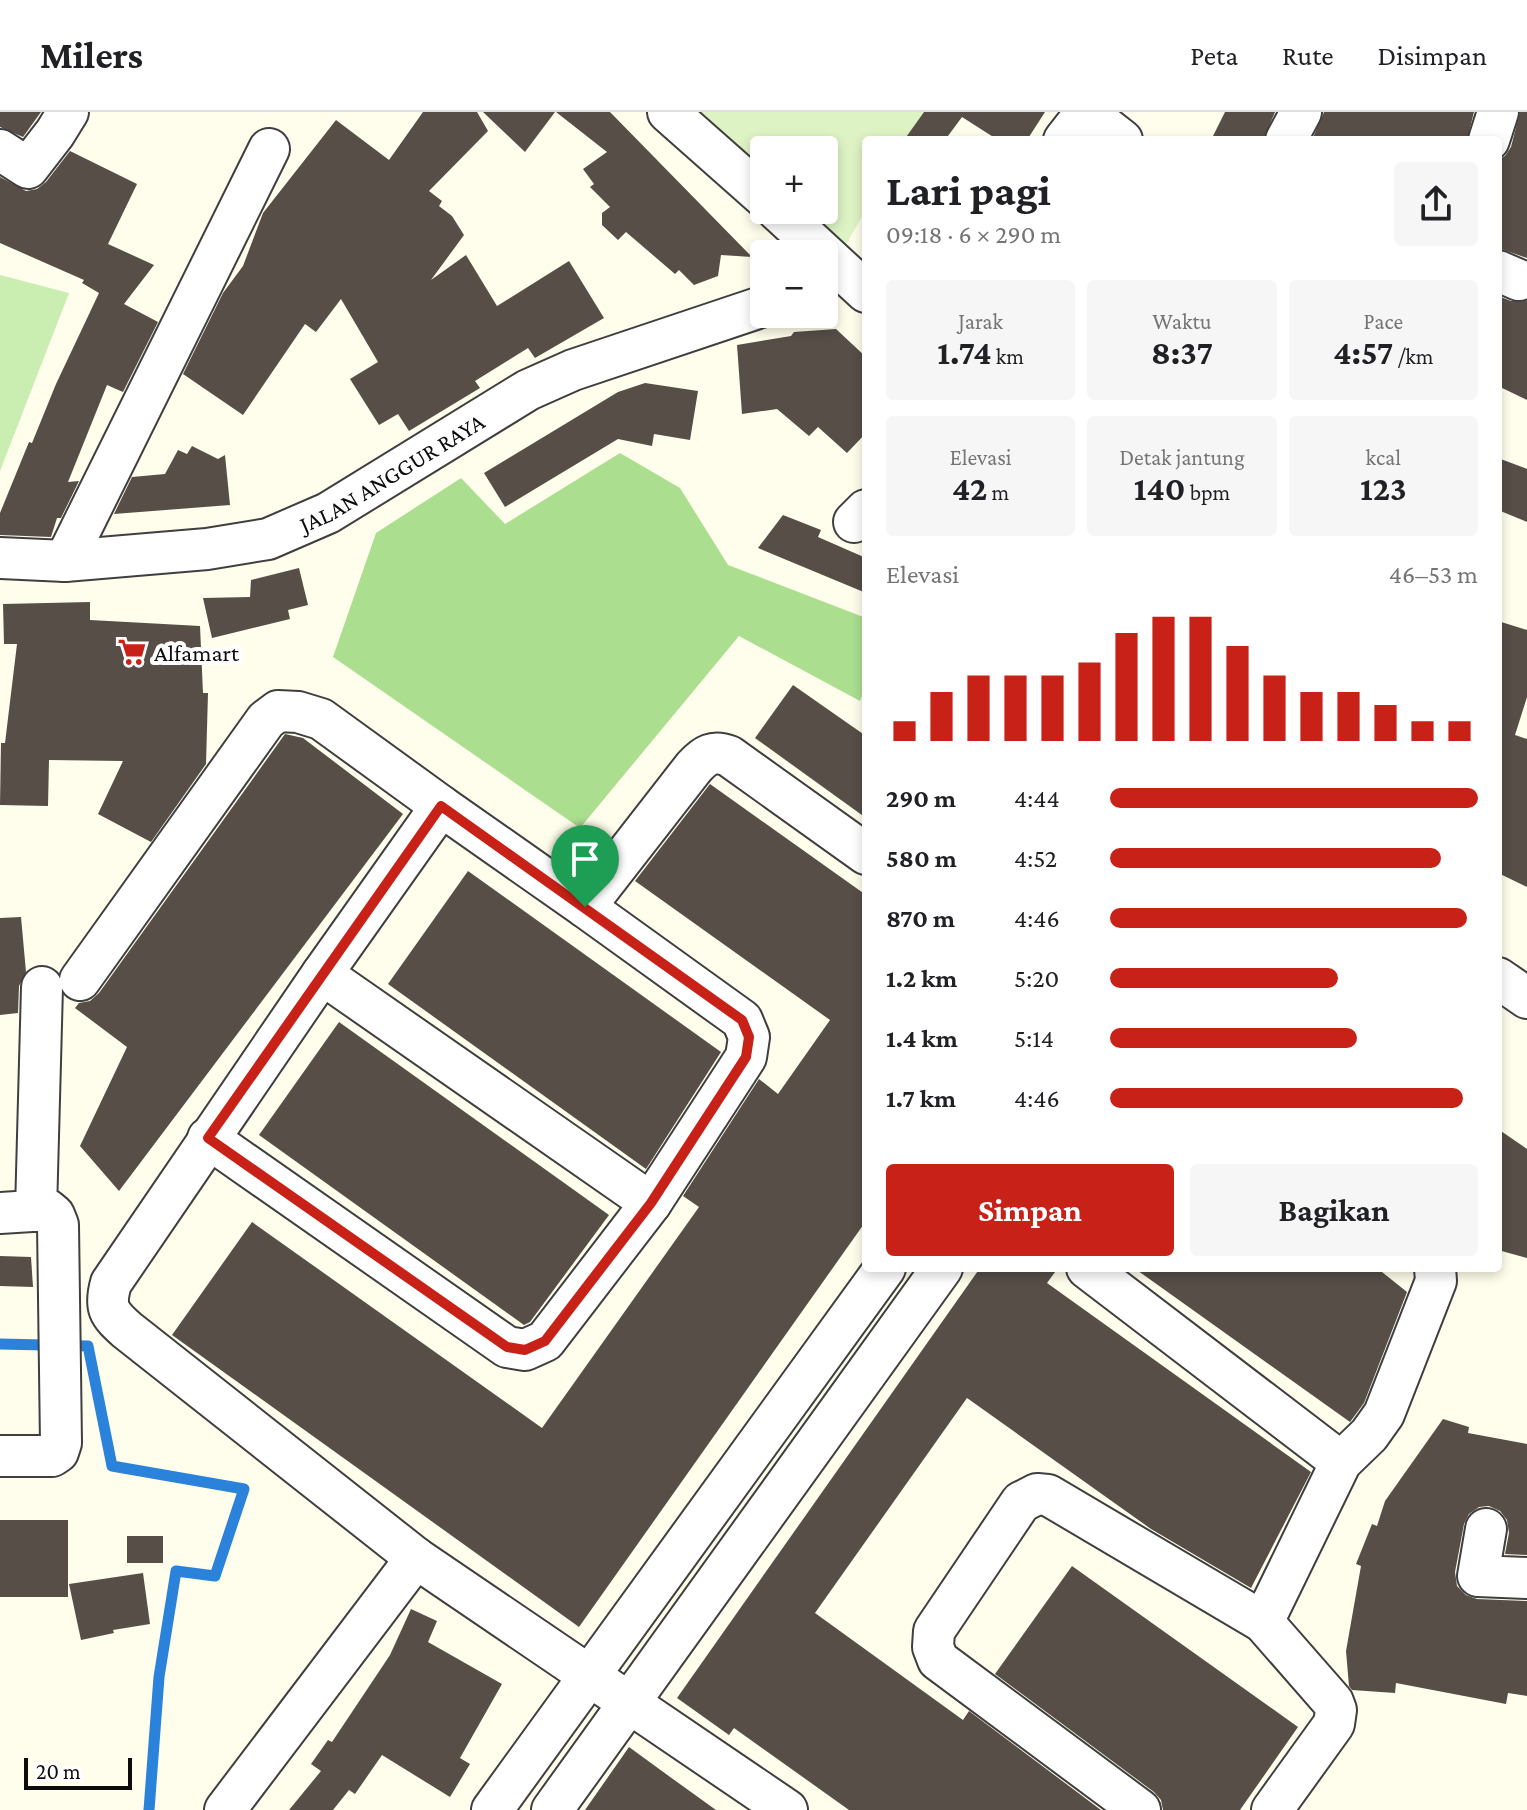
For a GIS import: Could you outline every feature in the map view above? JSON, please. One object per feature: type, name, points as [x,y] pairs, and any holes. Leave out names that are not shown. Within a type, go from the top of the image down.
[{"type":"street","points":[[0,150],[28,168],[68,112]]},
{"type":"street","points":[[668,112],[750,185]]},
{"type":"street","points":[[1067,136],[1086,112],[1117,136]]},
{"type":"street","points":[[1288,136],[1301,112]]},
{"type":"street","points":[[1490,136],[1498,112]]},
{"type":"street","points":[[65,561],[269,149]]},
{"type":"street","points":[[790,224],[847,286]]},
{"type":"street","name":"JALAN ANGGUR RAYA","points":[[0,558],[65,561],[207,549],[268,539],[328,513],[528,390],[573,370],[750,311]]},
{"type":"street","points":[[0,1456],[52,1456],[58,1452],[61,1443],[58,1225],[48,1210],[18,1212],[61,984],[266,720],[278,711],[298,712],[321,719],[742,1020],[749,1037],[746,1057],[651,1203],[545,1341],[525,1350],[507,1347],[208,1138]]},
{"type":"street","points":[[585,907],[694,767],[704,756],[712,753],[729,756],[862,851]]},
{"type":"street","points":[[441,806],[208,1138],[111,1283],[106,1299],[111,1315],[416,1558],[787,1810]]},
{"type":"street","points":[[322,974],[651,1203]]},
{"type":"street","points":[[1502,981],[1527,998]]},
{"type":"street","points":[[492,1810],[882,1272]]},
{"type":"street","points":[[552,1810],[939,1272]]},
{"type":"street","points":[[1092,1272],[1341,1462]]},
{"type":"street","points":[[1263,1622],[1341,1462],[1369,1435],[1384,1414],[1436,1281],[1435,1272]]},
{"type":"street","points":[[1140,1810],[938,1660],[933,1647],[934,1631],[1021,1502],[1037,1494],[1048,1495],[1263,1622],[1333,1702],[1336,1710],[1334,1724],[1272,1810]]},
{"type":"street","points":[[1486,1529],[1478,1576],[1527,1578]]},
{"type":"street","points":[[225,1810],[416,1558]]},
{"type":"green space","points":[[681,112],[924,112],[910,132],[915,136],[862,136],[862,217],[844,248],[816,224],[838,224],[838,136],[750,136],[750,168]]},
{"type":"green space","points":[[0,275],[69,293],[0,471]]},
{"type":"green space","points":[[620,453],[680,488],[728,565],[862,616],[860,701],[739,636],[580,828],[333,657],[376,533],[461,478],[505,524]]},
{"type":"building","points":[[0,112],[41,112],[23,137],[0,127]]},
{"type":"building","points":[[423,112],[477,112],[488,131],[429,191],[442,201],[439,206],[452,216],[464,235],[431,280],[466,255],[497,306],[569,261],[604,318],[535,358],[528,348],[475,381],[480,388],[409,431],[398,414],[379,425],[350,379],[378,362],[341,299],[316,332],[305,324],[243,415],[183,374],[223,293],[243,266],[263,213],[336,120],[389,160]]},
{"type":"building","points":[[483,112],[555,112],[525,152]]},
{"type":"building","points":[[556,112],[610,112],[750,257],[721,255],[718,276],[694,285],[679,270],[675,274],[626,232],[618,240],[602,225],[602,213],[610,207],[590,187],[594,184],[583,169],[607,152]]},
{"type":"building","points":[[924,112],[1045,112],[1030,136],[992,136],[962,117],[948,136],[907,136]]},
{"type":"building","points":[[1225,112],[1275,112],[1265,136],[1213,136]]},
{"type":"building","points":[[1324,112],[1474,112],[1468,136],[1314,136]]},
{"type":"building","points":[[1520,112],[1527,112],[1527,258],[1502,249],[1502,158],[1511,147]]},
{"type":"building","points":[[70,151],[137,184],[108,244],[154,265],[124,304],[158,322],[123,392],[107,385],[68,482],[79,481],[61,518],[57,518],[51,537],[0,535],[0,513],[29,442],[32,443],[99,293],[82,283],[84,280],[0,243],[0,177],[26,191],[37,189]]},
{"type":"building","points":[[1502,298],[1527,301],[1527,400],[1502,388]]},
{"type":"building","points":[[836,329],[862,353],[862,437],[847,453],[818,427],[809,436],[777,409],[742,414],[737,345],[791,336],[794,332]]},
{"type":"building","points":[[645,383],[698,391],[690,440],[654,434],[652,446],[618,439],[505,507],[484,473],[618,392]]},
{"type":"building","points":[[192,446],[218,459],[225,455],[230,505],[114,514],[132,477],[165,474],[178,450],[187,454]]},
{"type":"building","points":[[1502,460],[1527,469],[1527,522],[1502,512]]},
{"type":"building","points":[[783,515],[821,530],[818,537],[862,556],[862,591],[758,548]]},
{"type":"building","points":[[299,568],[308,605],[288,610],[290,619],[212,638],[203,598],[250,597],[251,580]]},
{"type":"building","points":[[90,602],[90,620],[200,626],[203,693],[208,693],[206,764],[151,842],[98,814],[123,761],[49,760],[48,806],[0,805],[1,743],[5,743],[17,644],[4,644],[3,604]]},
{"type":"building","points":[[1502,622],[1527,630],[1527,697],[1515,735],[1527,739],[1527,887],[1502,875]]},
{"type":"building","points":[[793,685],[862,733],[862,815],[755,738]]},
{"type":"building","points":[[285,734],[303,738],[403,814],[119,1191],[80,1146],[127,1047],[75,1008],[99,993]]},
{"type":"building","points":[[710,784],[862,892],[862,1227],[579,1627],[172,1335],[252,1222],[542,1428],[699,1207],[683,1196],[759,1079],[778,1094],[830,1020],[635,881]]},
{"type":"building","points":[[468,871],[721,1052],[646,1169],[388,984]]},
{"type":"building","points":[[21,917],[26,972],[19,986],[18,1013],[0,1015],[0,918]]},
{"type":"building","points":[[339,1022],[609,1215],[530,1322],[524,1325],[259,1135]]},
{"type":"building","points":[[1502,1132],[1527,1149],[1527,1258],[1502,1251]]},
{"type":"building","points":[[0,1256],[31,1257],[33,1287],[0,1286]]},
{"type":"building","points":[[977,1272],[1055,1272],[1047,1283],[1311,1472],[1251,1588],[1151,1529],[967,1398],[815,1613],[963,1720],[969,1711],[1101,1810],[849,1810],[734,1728],[729,1735],[677,1698]]},
{"type":"building","points":[[1140,1272],[1382,1272],[1407,1292],[1364,1403],[1350,1422]]},
{"type":"building","points":[[1443,1419],[1469,1427],[1468,1433],[1527,1444],[1527,1555],[1505,1554],[1509,1533],[1507,1520],[1500,1511],[1489,1506],[1479,1507],[1469,1514],[1464,1524],[1455,1572],[1457,1586],[1466,1595],[1477,1599],[1527,1601],[1527,1696],[1508,1693],[1506,1704],[1396,1683],[1395,1693],[1352,1690],[1349,1686],[1346,1651],[1361,1566],[1356,1564],[1372,1524],[1377,1526],[1385,1501]]},
{"type":"building","points":[[0,1520],[68,1520],[68,1597],[0,1597]]},
{"type":"building","points":[[127,1536],[163,1536],[163,1563],[127,1563]]},
{"type":"building","points":[[1072,1566],[1298,1727],[1240,1810],[1163,1810],[1161,1800],[1154,1792],[995,1674]]},
{"type":"building","points":[[143,1573],[150,1624],[113,1630],[114,1633],[81,1640],[69,1584]]},
{"type":"building","points":[[411,1609],[437,1621],[428,1642],[502,1684],[460,1758],[470,1764],[450,1797],[382,1755],[355,1794],[349,1790],[333,1810],[289,1810],[321,1771],[311,1764],[328,1740],[332,1742],[390,1655]]},
{"type":"building","points":[[629,1747],[666,1774],[716,1810],[585,1810]]},
{"type":"waterway","points":[[0,1344],[88,1346],[112,1466],[244,1489],[215,1576],[176,1571],[159,1677],[149,1810]]},
{"type":"place","name":"Alfamart","points":[[132,652]]},
{"type":"route","points":[[441,806],[585,907],[742,1020],[749,1037],[746,1057],[651,1203],[545,1341],[525,1350],[507,1347],[208,1138],[441,806]]}]
